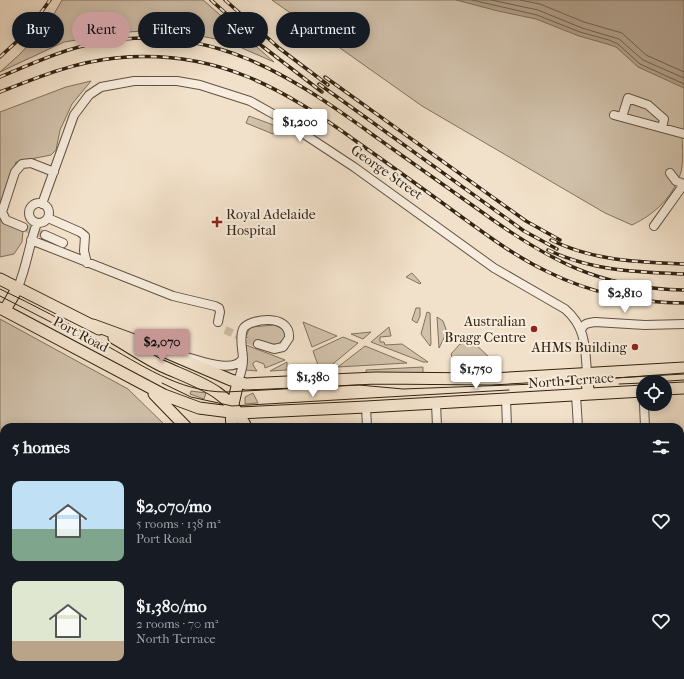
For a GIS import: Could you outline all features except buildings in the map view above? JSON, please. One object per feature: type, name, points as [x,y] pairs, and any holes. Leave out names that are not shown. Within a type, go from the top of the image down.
[{"type":"main road","name":"Port Road","points":[[0,279],[93,325],[154,362],[208,386],[234,410]]},
{"type":"main road","points":[[3,309],[18,287]]},
{"type":"main road","name":"Port Road","points":[[3,309],[132,378],[185,404],[208,410],[234,410]]},
{"type":"main road","name":"Port Road","points":[[93,325],[156,348],[238,382]]},
{"type":"main road","name":"North Terrace","points":[[238,382],[255,384],[364,378],[492,379],[684,368]]},
{"type":"main road","points":[[587,373],[588,394]]},
{"type":"main road","points":[[132,378],[158,397],[182,423]]},
{"type":"main road","points":[[232,423],[238,382]]},
{"type":"main road","points":[[234,410],[244,391],[255,384]]},
{"type":"main road","points":[[672,389],[684,388]]},
{"type":"main road","name":"North Terrace","points":[[234,410],[261,412],[506,400],[636,391]]},
{"type":"main road","points":[[234,410],[243,423]]},
{"type":"main road","points":[[251,423],[261,412]]},
{"type":"street","name":"George Street","points":[[42,204],[74,115],[89,95],[101,87],[134,81],[177,81],[200,85],[226,93],[250,101],[298,129],[354,167],[494,268],[565,309],[575,318],[581,330],[585,344],[587,373]]},
{"type":"street","points":[[662,128],[664,119],[648,105],[628,98],[618,116],[662,128],[684,134]]},
{"type":"street","points":[[23,227],[6,220],[2,212],[15,172],[22,164],[31,163],[54,172]]},
{"type":"street","points":[[654,226],[684,184],[676,180],[670,173]]},
{"type":"street","points":[[36,204],[42,204],[49,209],[48,218],[43,223],[37,223],[30,217],[30,211],[36,204]]},
{"type":"street","points":[[48,218],[80,232],[85,236],[84,251],[87,263]]},
{"type":"street","points":[[18,287],[27,267],[31,240],[37,223]]},
{"type":"street","points":[[45,235],[63,243]]},
{"type":"street","points":[[31,240],[173,296],[219,308],[220,312],[218,322]]},
{"type":"street","points":[[238,382],[243,358],[242,334],[247,325],[254,322],[275,321],[283,323],[287,326],[289,338],[283,347],[274,349],[258,344]]},
{"type":"street","points":[[581,330],[584,325],[595,322],[645,325],[684,324]]},
{"type":"street","points":[[156,348],[220,365],[233,365],[240,362],[243,358]]},
{"type":"street","points":[[576,395],[578,423]]},
{"type":"street","points":[[506,400],[507,423]]},
{"type":"street","points":[[436,403],[437,423]]},
{"type":"street","points":[[366,407],[367,423]]},
{"type":"street","points":[[644,411],[645,423]]},
{"type":"shaded area","points":[[62,0],[203,0],[217,12],[213,12],[213,38],[205,37],[205,12],[138,12],[138,31],[130,32],[130,12],[72,12],[72,41],[64,42],[64,12],[55,12]]},
{"type":"shaded area","points":[[272,0],[684,0],[684,131],[682,131],[682,167],[678,181],[668,197],[656,210],[632,225],[605,213],[422,106],[340,48],[370,48],[370,12],[289,12]]},
{"type":"shaded area","points":[[25,48],[51,48],[0,72]]},
{"type":"shaded area","points":[[242,48],[258,48],[274,62]]},
{"type":"shaded area","points":[[91,81],[72,104],[60,130],[56,150],[51,155],[16,162],[0,205],[0,112],[66,87]]},
{"type":"shaded area","points":[[249,116],[276,126],[273,134],[246,123]]},
{"type":"shaded area","points":[[0,216],[3,223],[23,231],[22,242],[14,254],[0,257]]},
{"type":"shaded area","points":[[412,273],[421,283],[420,284],[406,277]]},
{"type":"shaded area","points":[[416,308],[420,308],[420,316],[417,323],[412,320]]},
{"type":"shaded area","points":[[427,312],[430,313],[430,346],[421,334]]},
{"type":"shaded area","points":[[437,317],[443,321],[447,332],[439,348]]},
{"type":"shaded area","points":[[0,319],[128,389],[163,423],[0,423]]},
{"type":"shaded area","points":[[303,322],[337,336],[312,347]]},
{"type":"shaded area","points":[[275,325],[284,330],[285,338],[278,344],[266,345],[246,337],[249,329],[252,327]]},
{"type":"shaded area","points":[[389,327],[391,336],[380,337],[380,342],[384,342],[385,345],[402,344],[428,362],[423,362],[371,342]]},
{"type":"shaded area","points":[[371,332],[363,339],[351,334]]},
{"type":"shaded area","points":[[343,337],[358,343],[328,368],[319,368],[313,351]]},
{"type":"shaded area","points":[[472,341],[490,358],[453,360],[451,354],[460,344]]},
{"type":"shaded area","points":[[246,345],[285,360],[265,368],[264,364],[256,361],[253,365],[257,371],[245,370],[247,358]]},
{"type":"shaded area","points":[[365,346],[407,363],[338,367]]},
{"type":"shaded area","points":[[287,362],[287,370],[270,371]]},
{"type":"shaded area","points":[[423,367],[423,373],[366,373],[366,370]]},
{"type":"shaded area","points":[[191,391],[206,393],[204,399],[190,394]]},
{"type":"shaded area","points":[[253,393],[258,403],[245,404],[245,397]]},
{"type":"water","points":[[456,0],[684,0],[684,88],[638,67],[616,47],[579,36],[536,19]]},
{"type":"tunnel","points":[[23,227],[45,235]]},
{"type":"tunnel","points":[[225,330],[258,344]]},
{"type":"tram line","points":[[0,289],[63,321],[160,375],[176,382],[208,391],[226,392],[359,385],[403,389],[536,384],[684,373]]},
{"type":"tram line","points":[[0,296],[80,337]]},
{"type":"tram line","points":[[672,381],[684,380]]},
{"type":"tram line","points":[[162,383],[191,397],[232,406],[509,390]]},
{"type":"tram line","points":[[619,384],[636,383]]},
{"type":"railway","points":[[0,57],[27,32],[50,0]]},
{"type":"railway","points":[[211,0],[262,46],[322,92]]},
{"type":"railway","points":[[225,0],[279,48],[328,85]]},
{"type":"railway","points":[[0,77],[62,52],[101,42],[141,38],[178,40],[213,47],[246,58],[279,74],[310,92],[503,227],[550,256],[574,268],[625,284],[684,290]]},
{"type":"railway","points":[[0,92],[71,67],[116,58],[152,57],[185,59],[216,66],[246,76],[303,106],[331,124],[491,238],[536,266],[581,286],[597,291],[631,299],[666,303],[684,303]]},
{"type":"railway","points":[[325,77],[526,221],[560,240]]},
{"type":"railway","points":[[319,84],[524,231],[557,249]]},
{"type":"railway","points":[[551,240],[583,252],[616,259],[684,264]]},
{"type":"railway","points":[[548,250],[565,257],[598,266],[632,271],[684,274]]},
{"type":"place","name":"Royal Adelaide Hospital","points":[[217,222]]},
{"type":"place","name":"Australian Bragg Centre","points":[[534,329]]},
{"type":"place","name":"AHMS Building","points":[[635,347]]}]
